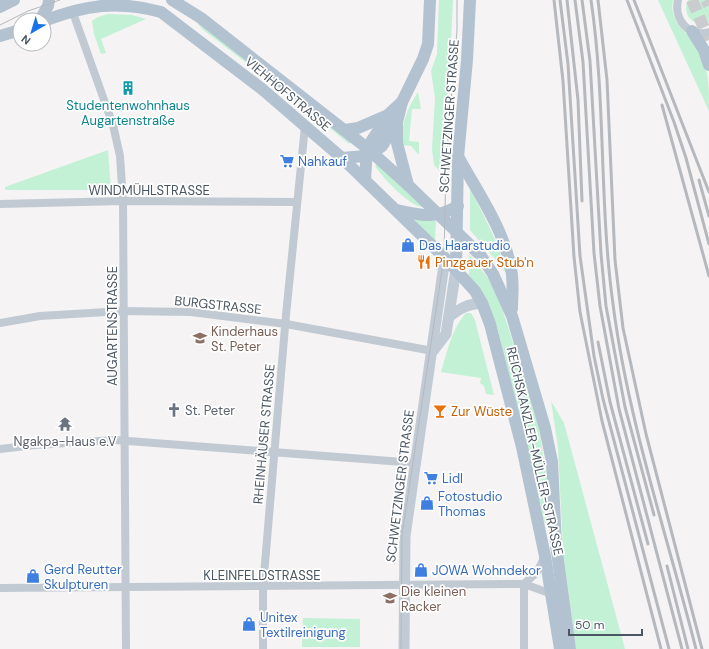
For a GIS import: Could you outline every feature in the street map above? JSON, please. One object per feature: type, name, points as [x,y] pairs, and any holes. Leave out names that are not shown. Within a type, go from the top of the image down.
[{"type":"main road","points":[[0,7],[14,0]]},
{"type":"main road","points":[[45,12],[49,0]]},
{"type":"main road","points":[[342,158],[368,152],[382,146],[393,118],[426,51],[430,29],[430,0]]},
{"type":"main road","name":"SCHWETZINGER STRASSE","points":[[456,269],[458,233],[458,157],[467,60],[470,0]]},
{"type":"main road","name":"VIEHHOFSTRASSE","points":[[52,18],[97,3],[114,1],[139,3],[161,12],[262,89],[342,158],[456,269]]},
{"type":"main road","points":[[178,1],[188,32]]},
{"type":"main road","name":"VIEHHOFSTRASSE","points":[[178,1],[345,130],[368,152],[408,185],[458,233]]},
{"type":"main road","points":[[692,31],[704,50],[709,65]]},
{"type":"main road","points":[[0,36],[12,32]]},
{"type":"main road","points":[[345,130],[358,128],[393,118]]},
{"type":"main road","points":[[393,118],[397,143],[408,185]]},
{"type":"main road","points":[[365,180],[368,152]]},
{"type":"main road","points":[[458,157],[493,219],[508,254],[512,270],[512,316]]},
{"type":"main road","points":[[395,210],[424,216],[438,215],[458,206]]},
{"type":"main road","name":"REICHSKANZLER-MÜLLER-STRASSE","points":[[458,233],[480,256],[500,286],[512,316],[540,407],[552,462],[556,544],[570,649]]},
{"type":"main road","name":"REICHSKANZLER-MÜLLER-STRASSE","points":[[456,269],[466,279],[482,303],[490,324],[522,447],[545,556],[560,649]]},
{"type":"street","points":[[678,0],[677,15],[681,22],[692,31],[699,33],[709,32]]},
{"type":"street","name":"AUGARTENSTRASSE","points":[[72,10],[113,125],[120,156],[123,201],[126,649]]},
{"type":"street","name":"RHEINHÄUSER STRASSE","points":[[263,649],[262,587],[305,126]]},
{"type":"street","name":"WINDMÜHLSTRASSE","points":[[0,204],[123,201],[297,202]]},
{"type":"street","name":"SCHWETZINGER STRASSE","points":[[404,649],[403,586],[405,536],[433,351],[444,258]]},
{"type":"street","name":"SCHWETZINGER STRASSE","points":[[433,351],[446,334],[456,269]]},
{"type":"street","points":[[449,317],[464,306],[482,303]]},
{"type":"street","name":"BURGSTRASSE","points":[[0,323],[40,316],[124,311],[191,312],[286,324],[433,351]]},
{"type":"street","points":[[0,449],[35,445],[125,440],[416,463]]},
{"type":"street","points":[[524,649],[524,584],[537,572],[545,556]]},
{"type":"street","name":"KLEINFELDSTRASSE","points":[[0,588],[524,584],[552,594]]},
{"type":"green space","points":[[439,0],[453,0],[450,62],[440,171],[434,165],[432,149],[435,98],[431,71],[437,54]]},
{"type":"green space","points":[[658,0],[673,0],[672,9],[677,22],[697,45],[701,52],[707,73],[709,88],[709,111]]},
{"type":"green space","points":[[688,0],[709,0],[709,22],[704,24],[694,22],[690,19],[686,10]]},
{"type":"green space","points":[[108,14],[132,15],[146,19],[101,39],[106,53],[101,54],[94,34],[92,21],[98,17]]},
{"type":"green space","points":[[193,18],[351,142],[349,144],[307,109],[202,29]]},
{"type":"green space","points":[[418,92],[421,109],[412,109],[409,141],[419,142],[419,155],[411,146],[403,145],[402,138],[405,117]]},
{"type":"green space","points":[[108,150],[111,190],[5,189],[5,187]]},
{"type":"green space","points":[[377,164],[423,207],[417,206],[397,191],[375,166]]},
{"type":"green space","points":[[470,188],[496,242],[508,276],[470,230]]},
{"type":"green space","points":[[415,221],[436,221],[435,241]]},
{"type":"green space","points":[[469,254],[491,282],[499,299],[537,417],[548,485],[549,522],[547,524],[544,522],[533,470],[498,330],[488,303],[469,275]]},
{"type":"green space","points":[[466,313],[471,313],[475,320],[494,395],[486,394],[484,386],[480,383],[481,378],[441,372],[454,333],[461,319]]},
{"type":"green space","points":[[551,401],[564,423],[625,649],[576,649],[563,551],[558,447]]},
{"type":"green space","points":[[303,618],[360,619],[360,647],[302,647]]},
{"type":"tunnel","points":[[692,0],[709,40]]},
{"type":"tunnel","points":[[706,0],[709,5]]},
{"type":"tram line","points":[[0,25],[28,11],[60,0]]},
{"type":"tram line","points":[[401,649],[402,535],[444,257],[446,164],[457,30],[457,0]]},
{"type":"railway","points":[[554,0],[563,81],[574,257],[580,312],[602,421],[661,649]]},
{"type":"railway","points":[[560,0],[568,64],[580,256],[594,356],[603,399],[669,649]]},
{"type":"railway","points":[[567,0],[578,100],[582,201]]},
{"type":"railway","points":[[575,0],[583,62],[594,253],[600,306],[619,409],[682,649]]},
{"type":"railway","points":[[582,0],[590,61],[601,254],[606,306],[625,407],[654,515]]},
{"type":"railway","points":[[591,0],[599,76],[609,266],[620,348],[638,435],[696,649]]},
{"type":"railway","points":[[598,0],[607,80],[615,260],[623,328],[646,434],[702,649]]},
{"type":"railway","points":[[627,0],[674,122],[686,158],[709,244]]},
{"type":"railway","points":[[634,0],[709,192]]},
{"type":"railway","points":[[662,105],[709,276]]},
{"type":"railway","points":[[699,180],[709,216]]},
{"type":"railway","points":[[598,342],[610,402],[648,544]]},
{"type":"railway","points":[[667,566],[688,649]]},
{"type":"place","name":"Studentenwohnhaus Augartenstraße","points":[[128,88]]},
{"type":"place","name":"Nahkauf","points":[[287,161]]},
{"type":"place","name":"Das Haarstudio","points":[[408,245]]},
{"type":"place","name":"Pinzgauer Stub'n","points":[[424,262]]},
{"type":"place","name":"Kinderhaus St. Peter","points":[[200,338]]},
{"type":"place","name":"St. Peter","points":[[174,410]]},
{"type":"place","name":"Zur Wüste","points":[[440,411]]},
{"type":"place","name":"Ngakpa-Haus e.V","points":[[65,424]]},
{"type":"place","name":"Lidl","points":[[431,478]]},
{"type":"place","name":"Fotostudio Thomas","points":[[427,503]]},
{"type":"place","name":"JOWA Wohndekor","points":[[421,570]]},
{"type":"place","name":"Gerd Reutter Skulpturen","points":[[33,576]]},
{"type":"place","name":"Die kleinen Racker","points":[[390,598]]},
{"type":"place","name":"Unitex Textilreinigung","points":[[249,624]]}]
